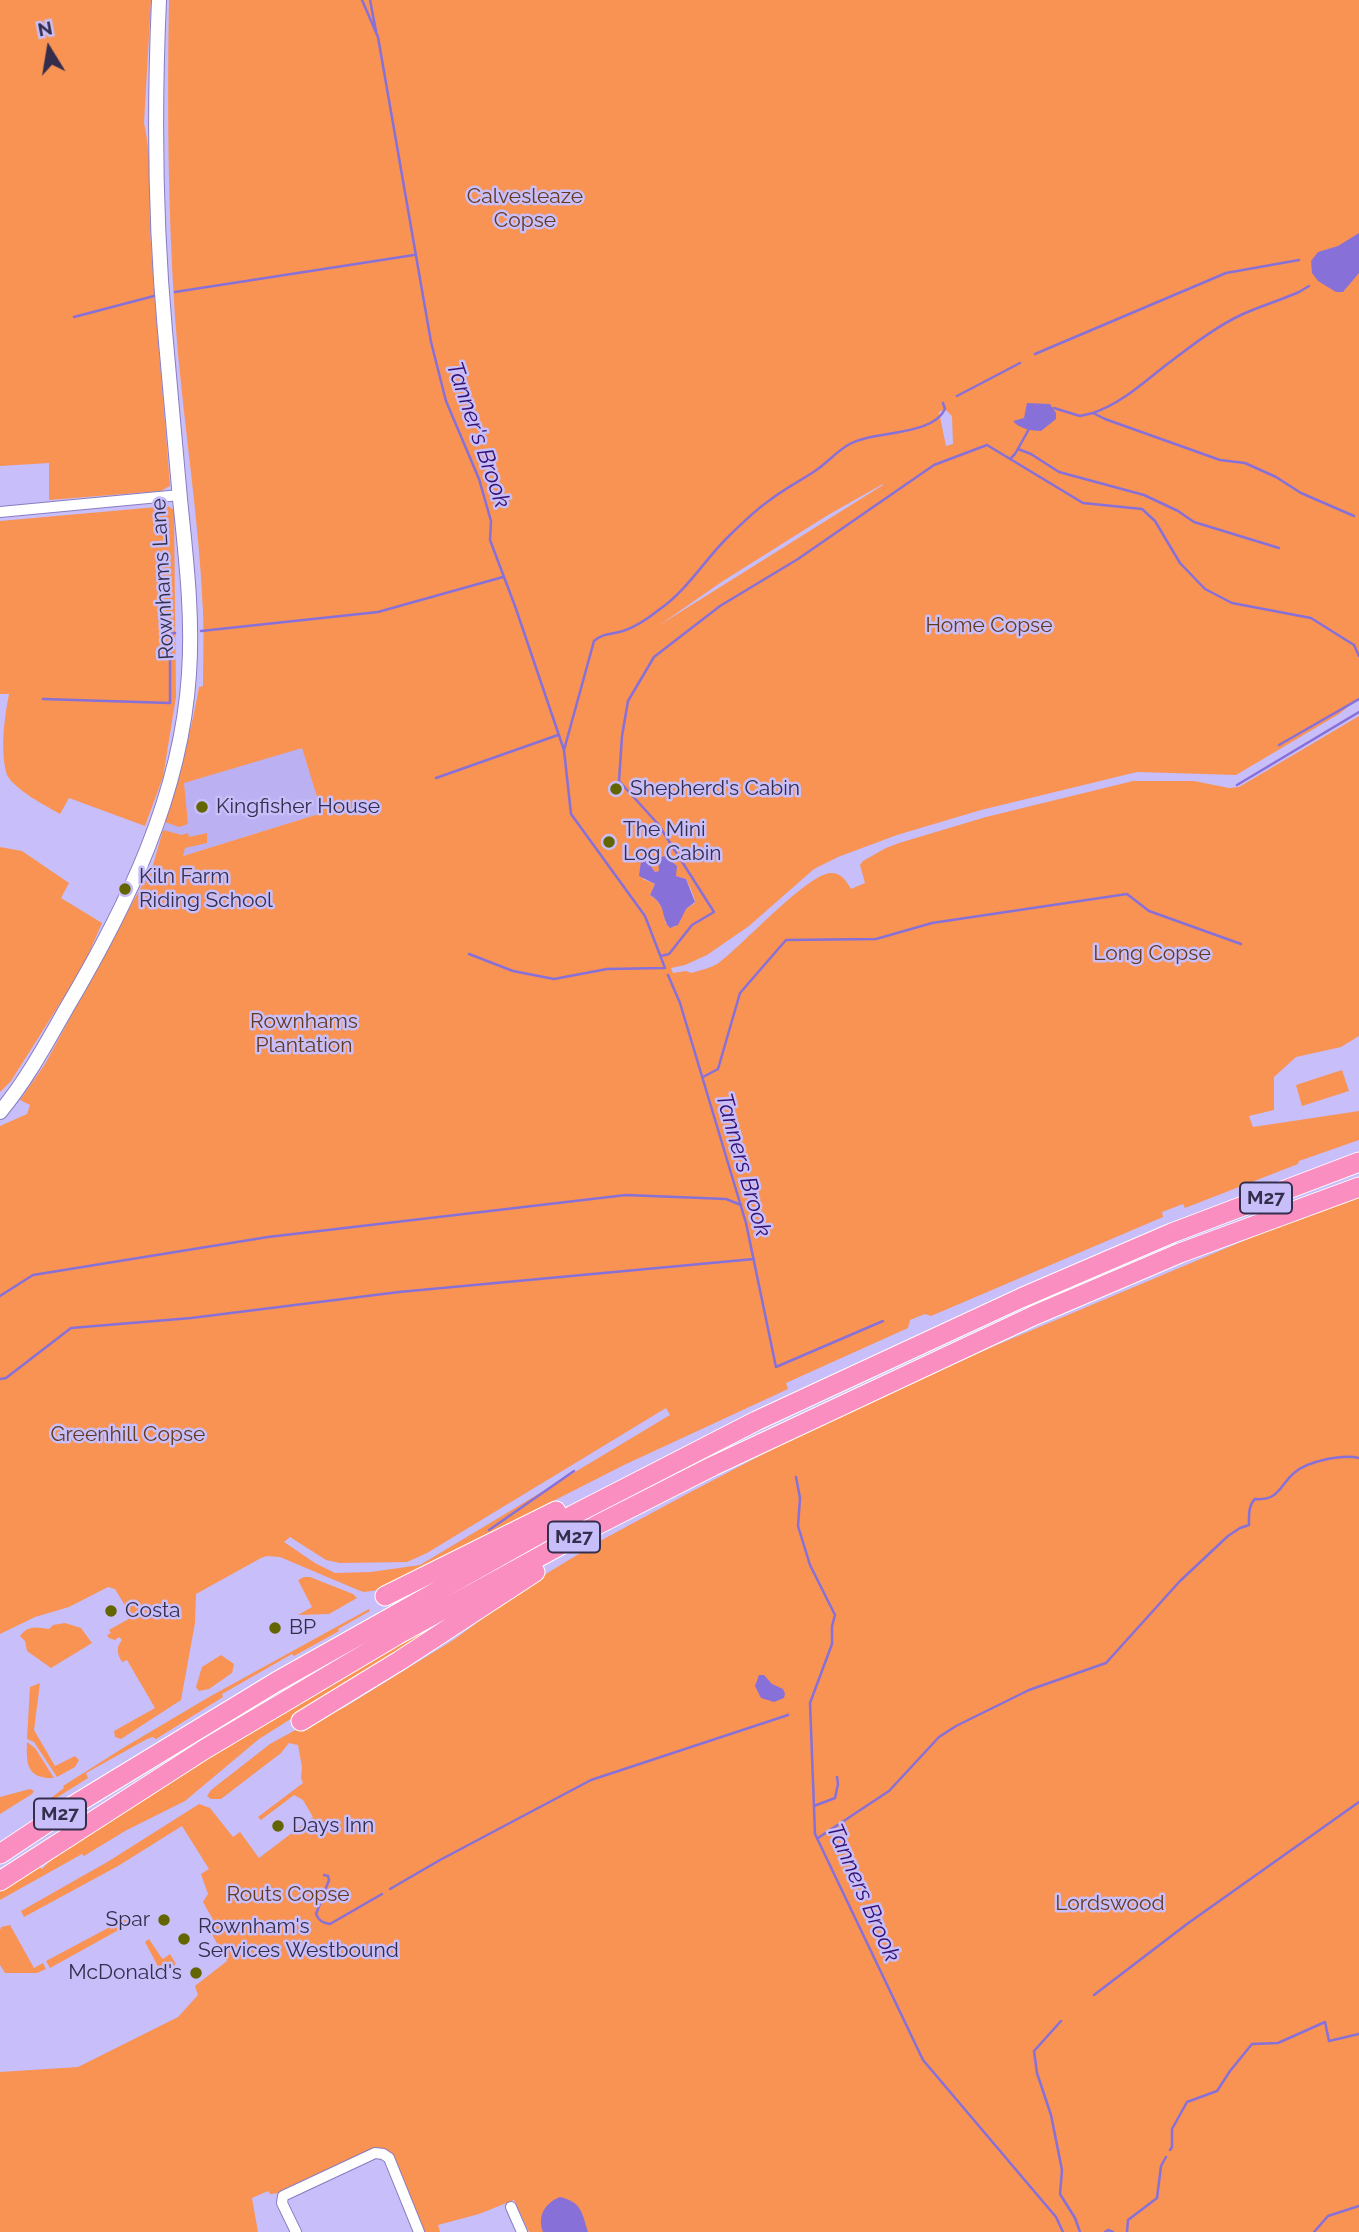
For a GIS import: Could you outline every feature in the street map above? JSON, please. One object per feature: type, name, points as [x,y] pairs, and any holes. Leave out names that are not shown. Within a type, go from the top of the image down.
[{"type":"highway","name":"M27","points":[[384,1596],[636,1471],[756,1421],[1021,1298],[1172,1233],[1359,1162]]},
{"type":"highway","name":"M27","points":[[0,1881],[217,1742],[397,1634],[597,1525],[725,1460],[1035,1315],[1180,1253],[1359,1187]]},
{"type":"highway","name":"M27","points":[[0,1854],[69,1808],[276,1682],[573,1515],[756,1421]]},
{"type":"highway","name":"M27","points":[[301,1721],[399,1661],[567,1551],[597,1525]]},
{"type":"street","name":"Rownhams Lane","points":[[0,1112],[27,1076],[101,950],[125,901],[148,849],[168,792],[180,741],[189,674],[189,583],[158,224],[156,125],[159,0]]},
{"type":"street","points":[[0,512],[180,495]]},
{"type":"street","points":[[296,2232],[282,2203],[283,2196],[375,2153],[389,2158],[419,2232]]},
{"type":"street","points":[[511,2207],[522,2232]]},
{"type":"shaded area","points":[[1359,233],[1359,273],[1343,292],[1336,292],[1318,281],[1312,273],[1311,261],[1318,252],[1338,246]]},
{"type":"shaded area","points":[[1027,403],[1050,404],[1056,413],[1056,419],[1041,431],[1018,426],[1013,421],[1024,418]]},
{"type":"shaded area","points":[[302,747],[322,813],[153,865],[177,785]]},
{"type":"shaded area","points":[[665,856],[677,866],[676,876],[686,879],[695,902],[686,909],[678,925],[670,928],[659,903],[650,895],[655,884],[639,876],[641,861],[648,862],[655,872],[659,871],[658,858]]},
{"type":"shaded area","points":[[759,1675],[764,1675],[772,1684],[783,1689],[784,1698],[774,1702],[761,1698],[755,1686]]},
{"type":"shaded area","points":[[560,2197],[577,2205],[588,2232],[543,2232],[542,2215],[550,2203]]},
{"type":"green space","points":[[0,0],[151,0],[144,123],[170,486],[161,491],[49,500],[49,463],[0,466]]},
{"type":"green space","points":[[169,0],[1359,0],[1359,698],[1339,714],[1236,775],[1137,772],[981,810],[897,835],[838,857],[814,869],[749,926],[707,955],[671,968],[673,973],[691,973],[718,963],[792,897],[820,876],[838,874],[851,889],[865,883],[860,865],[863,861],[899,843],[986,817],[1133,781],[1194,781],[1229,788],[1239,787],[1359,716],[1359,1036],[1341,1047],[1296,1057],[1274,1077],[1274,1110],[1249,1116],[1253,1127],[1359,1111],[1359,1140],[1299,1161],[1298,1164],[1185,1208],[1183,1204],[1162,1212],[1163,1217],[931,1316],[925,1314],[910,1320],[908,1328],[786,1383],[788,1389],[624,1465],[378,1590],[358,1590],[280,1557],[261,1558],[196,1594],[195,1623],[181,1700],[121,1739],[115,1737],[114,1731],[155,1708],[127,1660],[122,1662],[120,1659],[118,1648],[122,1640],[119,1637],[115,1640],[109,1638],[107,1635],[111,1633],[109,1630],[132,1617],[115,1589],[108,1587],[69,1607],[35,1617],[0,1634],[0,1126],[27,1114],[30,1105],[20,1100],[45,1064],[153,865],[163,830],[182,835],[188,833],[189,837],[207,833],[207,843],[185,848],[183,856],[322,813],[302,748],[184,783],[188,824],[179,827],[165,822],[199,687],[203,686],[203,612],[198,538],[178,354],[173,278],[169,159]],"holes":[[[945,409],[952,416],[953,444],[946,446],[939,412]],[[883,484],[658,626],[723,581]],[[648,862],[655,872],[659,871],[659,867],[676,869],[676,876],[686,879],[695,903],[686,909],[675,927],[665,923],[662,907],[650,895],[655,884],[643,879]],[[666,1408],[670,1415],[420,1565],[371,1572],[335,1573],[284,1542],[290,1537],[326,1560],[340,1563],[407,1562],[427,1553]]]},
{"type":"green space","points":[[168,506],[174,510],[176,697],[163,777],[145,826],[69,798],[60,814],[17,787],[7,775],[5,766],[4,736],[9,694],[0,694],[0,521]]},
{"type":"green space","points":[[0,847],[22,851],[69,883],[61,898],[102,923],[83,967],[11,1081],[0,1092]]},
{"type":"green space","points":[[1342,1070],[1349,1091],[1302,1106],[1296,1085]]},
{"type":"green space","points":[[1359,1195],[1359,2232],[529,2232],[514,2200],[479,2214],[438,2225],[440,2232],[423,2232],[391,2157],[349,2160],[280,2193],[270,2194],[268,2191],[252,2198],[258,2232],[0,2232],[0,2072],[78,2067],[178,2017],[198,1995],[195,1986],[227,1961],[210,1931],[216,1925],[203,1902],[208,1894],[201,1874],[209,1869],[182,1826],[118,1866],[24,1917],[21,1911],[109,1861],[199,1804],[210,1808],[233,1837],[240,1832],[259,1858],[313,1817],[303,1800],[294,1795],[261,1820],[258,1817],[303,1783],[298,1745],[289,1743],[281,1753],[221,1799],[207,1796],[211,1790],[270,1744],[345,1707],[455,1639],[526,1586],[600,1541],[807,1431],[992,1347],[1326,1206]]},
{"type":"green space","points":[[304,1577],[353,1594],[357,1598],[329,1614],[298,1615],[312,1607],[298,1580]]},
{"type":"green space","points":[[369,1609],[370,1611],[338,1629],[339,1631],[222,1694],[223,1697],[156,1739],[147,1739],[86,1773],[88,1778],[53,1800],[51,1798],[64,1788],[63,1786],[123,1748]]},
{"type":"green space","points":[[65,1623],[81,1628],[92,1643],[51,1668],[27,1651],[25,1641],[20,1636],[26,1630],[36,1627],[49,1629],[53,1625]]},
{"type":"green space","points":[[433,1625],[435,1628],[259,1739],[185,1801],[0,1900],[0,1890],[38,1866],[42,1869],[58,1853],[221,1749]]},
{"type":"green space","points":[[221,1655],[234,1664],[232,1673],[209,1689],[199,1691],[196,1687],[202,1667]]},
{"type":"green space","points":[[40,1683],[34,1730],[55,1766],[75,1756],[79,1760],[75,1767],[57,1777],[34,1742],[27,1739],[30,1687]]},
{"type":"green space","points":[[27,1742],[35,1748],[54,1778],[38,1776],[30,1769]]},
{"type":"green space","points":[[30,1789],[34,1791],[32,1794],[0,1814],[0,1797]]},
{"type":"green space","points":[[123,1920],[133,1922],[50,1968],[46,1961]]},
{"type":"green space","points":[[10,1925],[34,1968],[43,1963],[46,1969],[37,1973],[5,1973],[0,1965],[0,1930],[1,1927]]},
{"type":"green space","points":[[149,1939],[163,1959],[170,1954],[176,1964],[162,1974],[145,1942]]},
{"type":"waterway","name":"Tanner's Brook","points":[[362,0],[378,37],[431,342],[446,401],[479,479],[491,521],[490,540],[564,750],[571,814],[645,916],[665,968],[607,969],[554,979],[513,971],[469,954]]},
{"type":"waterway","name":"Tanner's Brook","points":[[370,0],[376,31]]},
{"type":"waterway","points":[[175,292],[414,255]]},
{"type":"waterway","points":[[1035,354],[1226,273],[1299,260]]},
{"type":"waterway","points":[[1093,413],[1126,396],[1225,323],[1309,286]]},
{"type":"waterway","points":[[74,317],[154,296]]},
{"type":"waterway","points":[[957,396],[1020,363]]},
{"type":"waterway","points":[[564,750],[594,641],[643,622],[669,602],[753,513],[848,445],[928,424],[938,418],[945,409],[943,403]]},
{"type":"waterway","points":[[1054,408],[1080,416],[1093,413],[1220,460],[1245,463],[1276,477],[1301,493],[1354,516]]},
{"type":"waterway","points":[[1010,459],[1029,429]]},
{"type":"waterway","points":[[661,956],[669,954],[692,925],[714,912],[658,824],[619,781],[628,701],[654,657],[720,606],[798,559],[934,465],[987,445],[1083,503],[1142,509],[1155,521],[1180,563],[1205,589],[1232,603],[1311,618],[1354,645],[1359,656]]},
{"type":"waterway","points":[[1018,449],[1059,472],[1144,495],[1194,522],[1279,548]]},
{"type":"waterway","points":[[201,631],[378,612],[503,577]]},
{"type":"waterway","points":[[43,699],[170,703],[170,634],[175,633]]},
{"type":"waterway","points":[[1279,745],[1359,699]]},
{"type":"waterway","points":[[1237,785],[1359,712]]},
{"type":"waterway","points":[[436,778],[558,735]]},
{"type":"waterway","points":[[703,1077],[718,1069],[740,993],[786,940],[876,939],[932,923],[1127,894],[1149,911],[1241,944]]},
{"type":"waterway","name":"Tanners Brook","points":[[668,975],[680,1003],[746,1223],[776,1367],[883,1321]]},
{"type":"waterway","points":[[0,1296],[33,1275],[268,1237],[626,1195],[726,1199],[741,1205]]},
{"type":"waterway","points":[[0,1379],[6,1378],[71,1328],[191,1318],[399,1292],[754,1259]]},
{"type":"waterway","points":[[818,1838],[889,1791],[939,1737],[956,1726],[1029,1690],[1106,1663],[1180,1581],[1228,1536],[1249,1525],[1250,1508],[1255,1499],[1274,1495],[1294,1473],[1307,1465],[1335,1458],[1359,1458]]},
{"type":"waterway","points":[[489,1530],[574,1471]]},
{"type":"waterway","name":"Tanners Brook","points":[[796,1477],[800,1498],[798,1526],[810,1565],[835,1615],[832,1644],[810,1703],[815,1834],[923,2060],[1056,2217],[1063,2232]]},
{"type":"waterway","points":[[390,1889],[591,1780],[788,1715]]},
{"type":"waterway","points":[[814,1806],[835,1798],[837,1777]]},
{"type":"waterway","points":[[1094,1995],[1187,1924],[1359,1802]]},
{"type":"waterway","points":[[324,1875],[328,1876],[329,1880],[316,1914],[325,1923],[330,1924],[382,1894]]},
{"type":"waterway","points":[[1061,2021],[1034,2051],[1037,2073],[1051,2115],[1062,2170],[1060,2194],[1080,2232]]},
{"type":"waterway","points":[[1170,2150],[1172,2129],[1187,2102],[1217,2091],[1252,2044],[1278,2043],[1325,2022],[1329,2041],[1359,2034]]},
{"type":"waterway","points":[[1127,2232],[1128,2220],[1157,2198],[1161,2166],[1166,2157]]},
{"type":"waterway","points":[[1314,2232],[1328,2216],[1359,2206]]},
{"type":"waterway","points":[[1105,2232],[1113,2232]]},
{"type":"place","name":"Shepherd's Cabin","points":[[616,789]]},
{"type":"place","name":"Kingfisher House","points":[[202,807]]},
{"type":"place","name":"The Mini Log Cabin","points":[[609,842]]},
{"type":"place","name":"Kiln Farm Riding School","points":[[125,889]]},
{"type":"place","name":"Costa","points":[[111,1611]]},
{"type":"place","name":"BP","points":[[275,1628]]},
{"type":"place","name":"Days Inn","points":[[278,1826]]},
{"type":"place","name":"Spar","points":[[164,1920]]},
{"type":"place","name":"Rownham's Services Westbound","points":[[184,1939]]},
{"type":"place","name":"McDonald's","points":[[196,1973]]},
{"type":"park label","name":"Calvesleaze Copse","points":[[525,209]]},
{"type":"park label","name":"Home Copse","points":[[989,626]]},
{"type":"park label","name":"Long Copse","points":[[1152,954]]},
{"type":"park label","name":"Rownhams Plantation","points":[[304,1034]]},
{"type":"park label","name":"Greenhill Copse","points":[[128,1435]]},
{"type":"park label","name":"Routs Copse","points":[[288,1895]]},
{"type":"park label","name":"Lordswood","points":[[1110,1904]]}]
